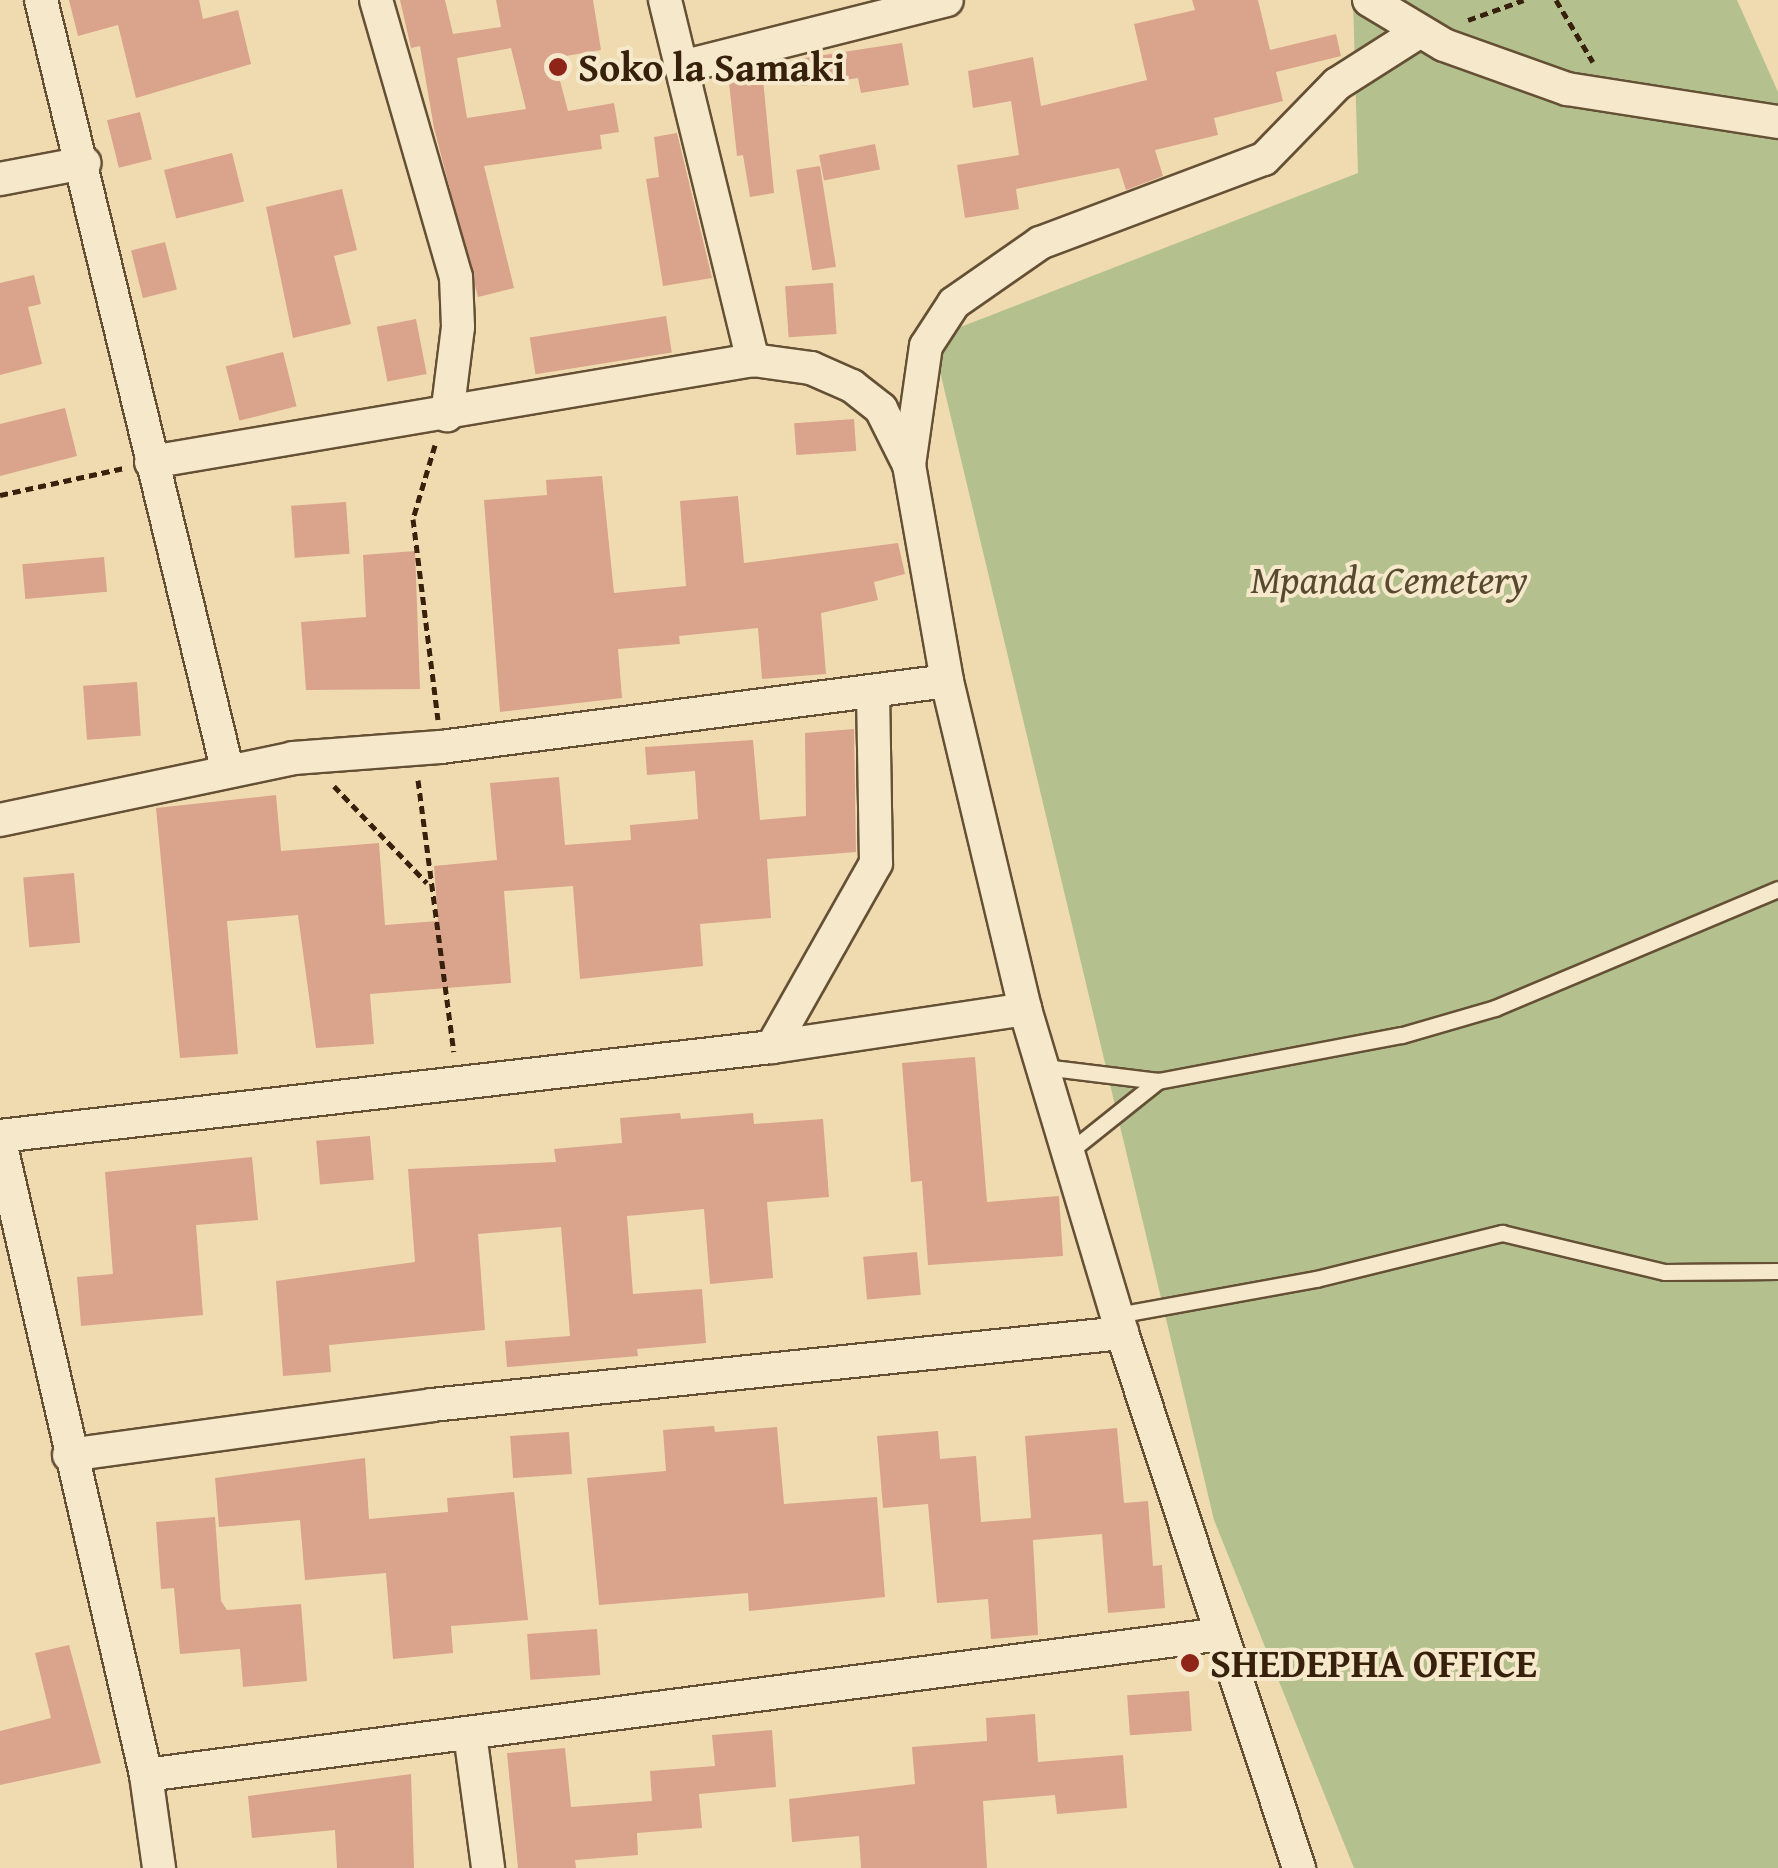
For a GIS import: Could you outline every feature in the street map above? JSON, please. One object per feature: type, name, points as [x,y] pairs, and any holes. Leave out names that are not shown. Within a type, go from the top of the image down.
[{"type":"street","points":[[40,0],[84,163],[152,462],[228,768]]},
{"type":"street","points":[[376,0],[456,277],[458,327],[447,414]]},
{"type":"street","points":[[665,0],[753,360]]},
{"type":"street","points":[[682,66],[947,0]]},
{"type":"street","points":[[1368,0],[1416,32],[1609,99],[1778,122]]},
{"type":"street","points":[[909,465],[926,346],[954,303],[1040,243],[1264,159],[1337,84],[1416,32]]},
{"type":"street","points":[[0,180],[84,163]]},
{"type":"street","points":[[152,462],[753,360],[810,368],[852,386],[881,409],[909,465],[947,681],[1025,1009],[1120,1324],[1299,1868]]},
{"type":"street","points":[[0,820],[228,768],[293,758],[428,747],[947,681]]},
{"type":"street","points":[[772,1047],[876,863],[872,691]]},
{"type":"street","points":[[159,1868],[146,1775],[0,1139],[458,1079],[772,1047],[1025,1009]]},
{"type":"street","points":[[70,1455],[432,1405],[1120,1324]]},
{"type":"street","points":[[146,1775],[1222,1634]]},
{"type":"street","points":[[470,1734],[488,1868]]},
{"type":"lane","points":[[1044,1067],[1158,1081],[1402,1035],[1495,1008],[1778,889]]},
{"type":"lane","points":[[1069,1152],[1158,1081]]},
{"type":"lane","points":[[1120,1324],[1502,1234],[1664,1272],[1778,1270]]},
{"type":"path","points":[[1416,32],[1524,0]]},
{"type":"path","points":[[1556,0],[1609,99]]},
{"type":"path","points":[[447,414],[413,519],[428,747],[429,885],[458,1079]]},
{"type":"path","points":[[0,495],[152,462]]},
{"type":"path","points":[[293,758],[335,786],[429,885]]},
{"type":"green space","name":"Mpanda Cemetery","points":[[1353,0],[1737,0],[1778,92],[1778,1868],[1354,1868],[1214,1520],[932,338],[1358,173]]},
{"type":"building","points":[[69,0],[199,0],[203,19],[238,10],[251,64],[136,98],[118,25],[78,36]]},
{"type":"building","points":[[400,0],[445,0],[453,34],[501,27],[496,0],[593,0],[601,50],[554,58],[568,111],[614,103],[619,132],[600,135],[602,149],[484,166],[514,288],[478,297],[434,128],[420,46],[411,48]],"holes":[[[511,48],[526,109],[467,118],[457,58]]]},
{"type":"building","points":[[1192,0],[1258,0],[1270,50],[1336,34],[1341,56],[1276,72],[1283,101],[1214,118],[1218,135],[1155,150],[1163,176],[1126,190],[1119,168],[1016,189],[1019,209],[965,218],[957,165],[1019,155],[1011,101],[973,108],[968,71],[1033,57],[1041,106],[1147,80],[1134,24],[1195,10]]},
{"type":"building","points":[[902,43],[909,85],[861,93],[858,78],[802,86],[798,59]]},
{"type":"building","points":[[763,79],[774,193],[750,197],[743,155],[737,156],[729,83]]},
{"type":"building","points":[[140,112],[152,160],[119,168],[107,120]]},
{"type":"building","points":[[677,133],[712,278],[663,286],[646,179],[659,177],[654,137]]},
{"type":"building","points":[[875,144],[880,170],[824,180],[819,155]]},
{"type":"building","points":[[232,153],[244,202],[176,218],[164,170]]},
{"type":"building","points":[[820,166],[836,267],[812,270],[796,170]]},
{"type":"building","points":[[342,189],[357,250],[334,256],[351,324],[293,338],[266,207]]},
{"type":"building","points":[[165,242],[177,290],[143,298],[131,250]]},
{"type":"building","points":[[34,275],[41,304],[28,307],[42,364],[0,375],[0,283]]},
{"type":"building","points":[[833,283],[837,334],[789,337],[785,286]]},
{"type":"building","points":[[666,316],[672,353],[535,374],[530,338]]},
{"type":"building","points":[[416,319],[427,374],[387,382],[377,327]]},
{"type":"building","points":[[283,352],[297,406],[239,421],[226,366]]},
{"type":"building","points":[[65,408],[77,456],[0,476],[0,424]]},
{"type":"building","points":[[854,419],[856,451],[796,455],[794,423]]},
{"type":"building","points":[[602,476],[614,593],[686,586],[680,501],[738,496],[744,563],[898,543],[905,574],[874,582],[878,600],[821,613],[826,674],[762,679],[758,628],[679,636],[680,644],[618,649],[622,698],[500,712],[484,500],[547,495],[546,480]]},
{"type":"building","points":[[346,502],[350,554],[295,558],[291,506]]},
{"type":"building","points":[[415,551],[420,689],[306,690],[301,622],[366,617],[363,555]]},
{"type":"building","points":[[104,557],[107,592],[25,599],[22,564]]},
{"type":"building","points":[[137,682],[141,736],[87,740],[83,686]]},
{"type":"building","points":[[854,729],[856,852],[767,859],[771,918],[700,924],[703,966],[580,979],[573,886],[504,891],[511,983],[370,994],[374,1044],[316,1048],[298,915],[227,921],[238,1054],[180,1058],[156,808],[276,795],[281,851],[379,843],[385,925],[438,921],[434,866],[497,860],[490,783],[559,777],[565,845],[631,840],[630,825],[698,819],[695,771],[647,775],[645,747],[753,740],[760,820],[806,816],[805,733]]},
{"type":"building","points":[[74,873],[80,943],[29,947],[23,877]]},
{"type":"building","points":[[975,1057],[987,1202],[1059,1196],[1063,1256],[928,1265],[922,1181],[911,1182],[902,1063]]},
{"type":"building","points":[[680,1113],[681,1119],[753,1113],[754,1124],[823,1119],[829,1197],[767,1202],[773,1278],[710,1284],[704,1209],[627,1216],[633,1294],[702,1289],[706,1343],[637,1349],[638,1356],[507,1367],[505,1341],[570,1336],[561,1227],[478,1234],[485,1330],[329,1345],[331,1372],[283,1376],[276,1281],[415,1262],[408,1169],[556,1162],[554,1149],[622,1143],[620,1118]]},
{"type":"building","points":[[370,1136],[374,1180],[320,1185],[316,1141]]},
{"type":"building","points":[[252,1157],[258,1220],[196,1225],[203,1315],[81,1326],[77,1277],[113,1274],[105,1172]]},
{"type":"building","points":[[917,1252],[921,1295],[867,1300],[863,1257]]},
{"type":"building","points":[[714,1426],[715,1432],[777,1427],[784,1504],[877,1497],[885,1597],[749,1611],[748,1593],[599,1605],[587,1478],[666,1471],[663,1430]]},
{"type":"building","points":[[1117,1428],[1124,1503],[1148,1501],[1153,1566],[1162,1565],[1165,1608],[1108,1613],[1102,1534],[1033,1540],[1038,1635],[991,1639],[988,1599],[937,1603],[928,1504],[883,1508],[877,1436],[938,1431],[940,1459],[976,1456],[981,1522],[1031,1518],[1025,1436]]},
{"type":"building","points":[[569,1432],[572,1474],[513,1478],[510,1436]]},
{"type":"building","points":[[365,1458],[369,1519],[448,1512],[447,1498],[514,1492],[528,1620],[451,1626],[453,1653],[393,1659],[386,1573],[305,1580],[300,1520],[219,1527],[215,1478]]},
{"type":"building","points":[[215,1517],[221,1601],[227,1610],[301,1604],[307,1681],[243,1687],[240,1649],[180,1654],[174,1588],[161,1589],[156,1522]]},
{"type":"building","points":[[597,1629],[600,1675],[530,1680],[527,1634]]},
{"type":"building","points":[[69,1645],[101,1763],[0,1785],[0,1731],[51,1718],[35,1653]]},
{"type":"building","points":[[1189,1691],[1192,1731],[1130,1735],[1127,1695]]},
{"type":"building","points":[[1035,1714],[1038,1762],[1123,1755],[1127,1808],[1057,1814],[1055,1795],[983,1801],[987,1868],[861,1868],[859,1836],[792,1842],[789,1799],[915,1784],[912,1747],[987,1741],[986,1718]]},
{"type":"building","points":[[772,1730],[776,1787],[699,1794],[702,1828],[637,1833],[638,1855],[575,1860],[576,1868],[518,1868],[507,1753],[565,1748],[571,1807],[652,1801],[650,1771],[715,1766],[712,1735]]},
{"type":"building","points":[[411,1774],[414,1868],[337,1868],[335,1830],[252,1838],[248,1796]]},
{"type":"place","name":"Soko la Samaki","points":[[558,67]]},
{"type":"place","name":"SHEDEPHA OFFICE","points":[[1190,1663]]}]
